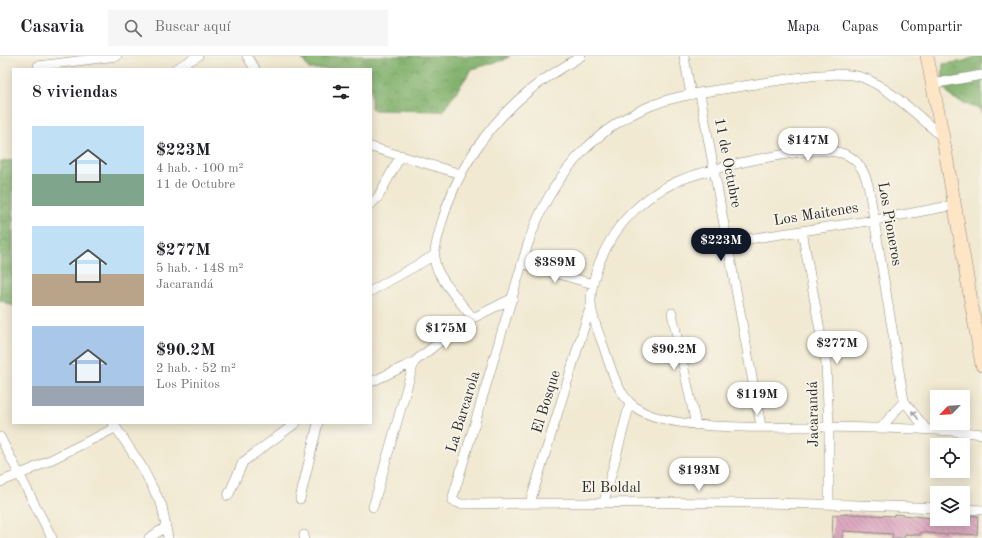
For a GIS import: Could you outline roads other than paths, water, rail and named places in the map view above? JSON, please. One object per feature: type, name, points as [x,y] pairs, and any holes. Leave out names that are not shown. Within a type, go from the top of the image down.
[{"type":"main road","points":[[927,56],[944,138],[982,365]]},
{"type":"street","points":[[38,66],[117,56]]},
{"type":"street","points":[[177,68],[198,56]]},
{"type":"street","points":[[247,56],[254,68]]},
{"type":"street","points":[[473,318],[437,269],[435,255],[446,211],[461,174],[481,142],[504,114],[532,89],[580,56]]},
{"type":"street","name":"11 de Octubre","points":[[684,56],[714,169],[761,426]]},
{"type":"street","name":"La Barcarola","points":[[453,500],[524,264],[532,230],[546,199],[566,170],[585,149],[603,133],[633,114],[665,100],[790,79],[840,74],[854,75],[872,82],[925,120],[944,138]]},
{"type":"street","points":[[932,84],[982,75]]},
{"type":"street","points":[[372,147],[461,174]]},
{"type":"street","name":"Los Pioneros","points":[[926,430],[904,401],[869,189],[863,170],[851,157],[838,152],[805,152],[714,169],[679,180],[667,185],[635,208],[611,239],[599,262],[593,284],[590,308],[616,382],[630,403],[650,416],[696,425],[881,428],[926,430],[958,431],[982,434]]},
{"type":"street","points":[[372,203],[378,197],[401,155]]},
{"type":"street","name":"Los Maitenes","points":[[728,242],[874,220],[955,205]]},
{"type":"street","name":"Jacarandá","points":[[802,231],[826,364],[829,427],[829,503]]},
{"type":"street","points":[[372,290],[435,255]]},
{"type":"street","points":[[524,264],[593,284]]},
{"type":"street","points":[[372,382],[414,362],[473,318],[513,298]]},
{"type":"street","name":"El Bosque","points":[[530,503],[590,308]]},
{"type":"street","points":[[672,313],[696,425]]},
{"type":"street","points":[[373,507],[414,362]]},
{"type":"street","points":[[881,428],[904,401]]},
{"type":"street","points":[[604,502],[630,403]]},
{"type":"street","points":[[228,496],[243,462],[295,424]]},
{"type":"street","points":[[300,499],[318,424]]},
{"type":"street","points":[[0,482],[114,426],[142,467],[159,499],[162,506],[168,538]]},
{"type":"street","points":[[0,437],[52,538]]},
{"type":"street","name":"El Boldal","points":[[453,500],[461,504],[604,502],[829,503],[930,508]]},
{"type":"street","points":[[970,510],[982,510]]},
{"type":"street","points":[[149,538],[166,528]]}]
